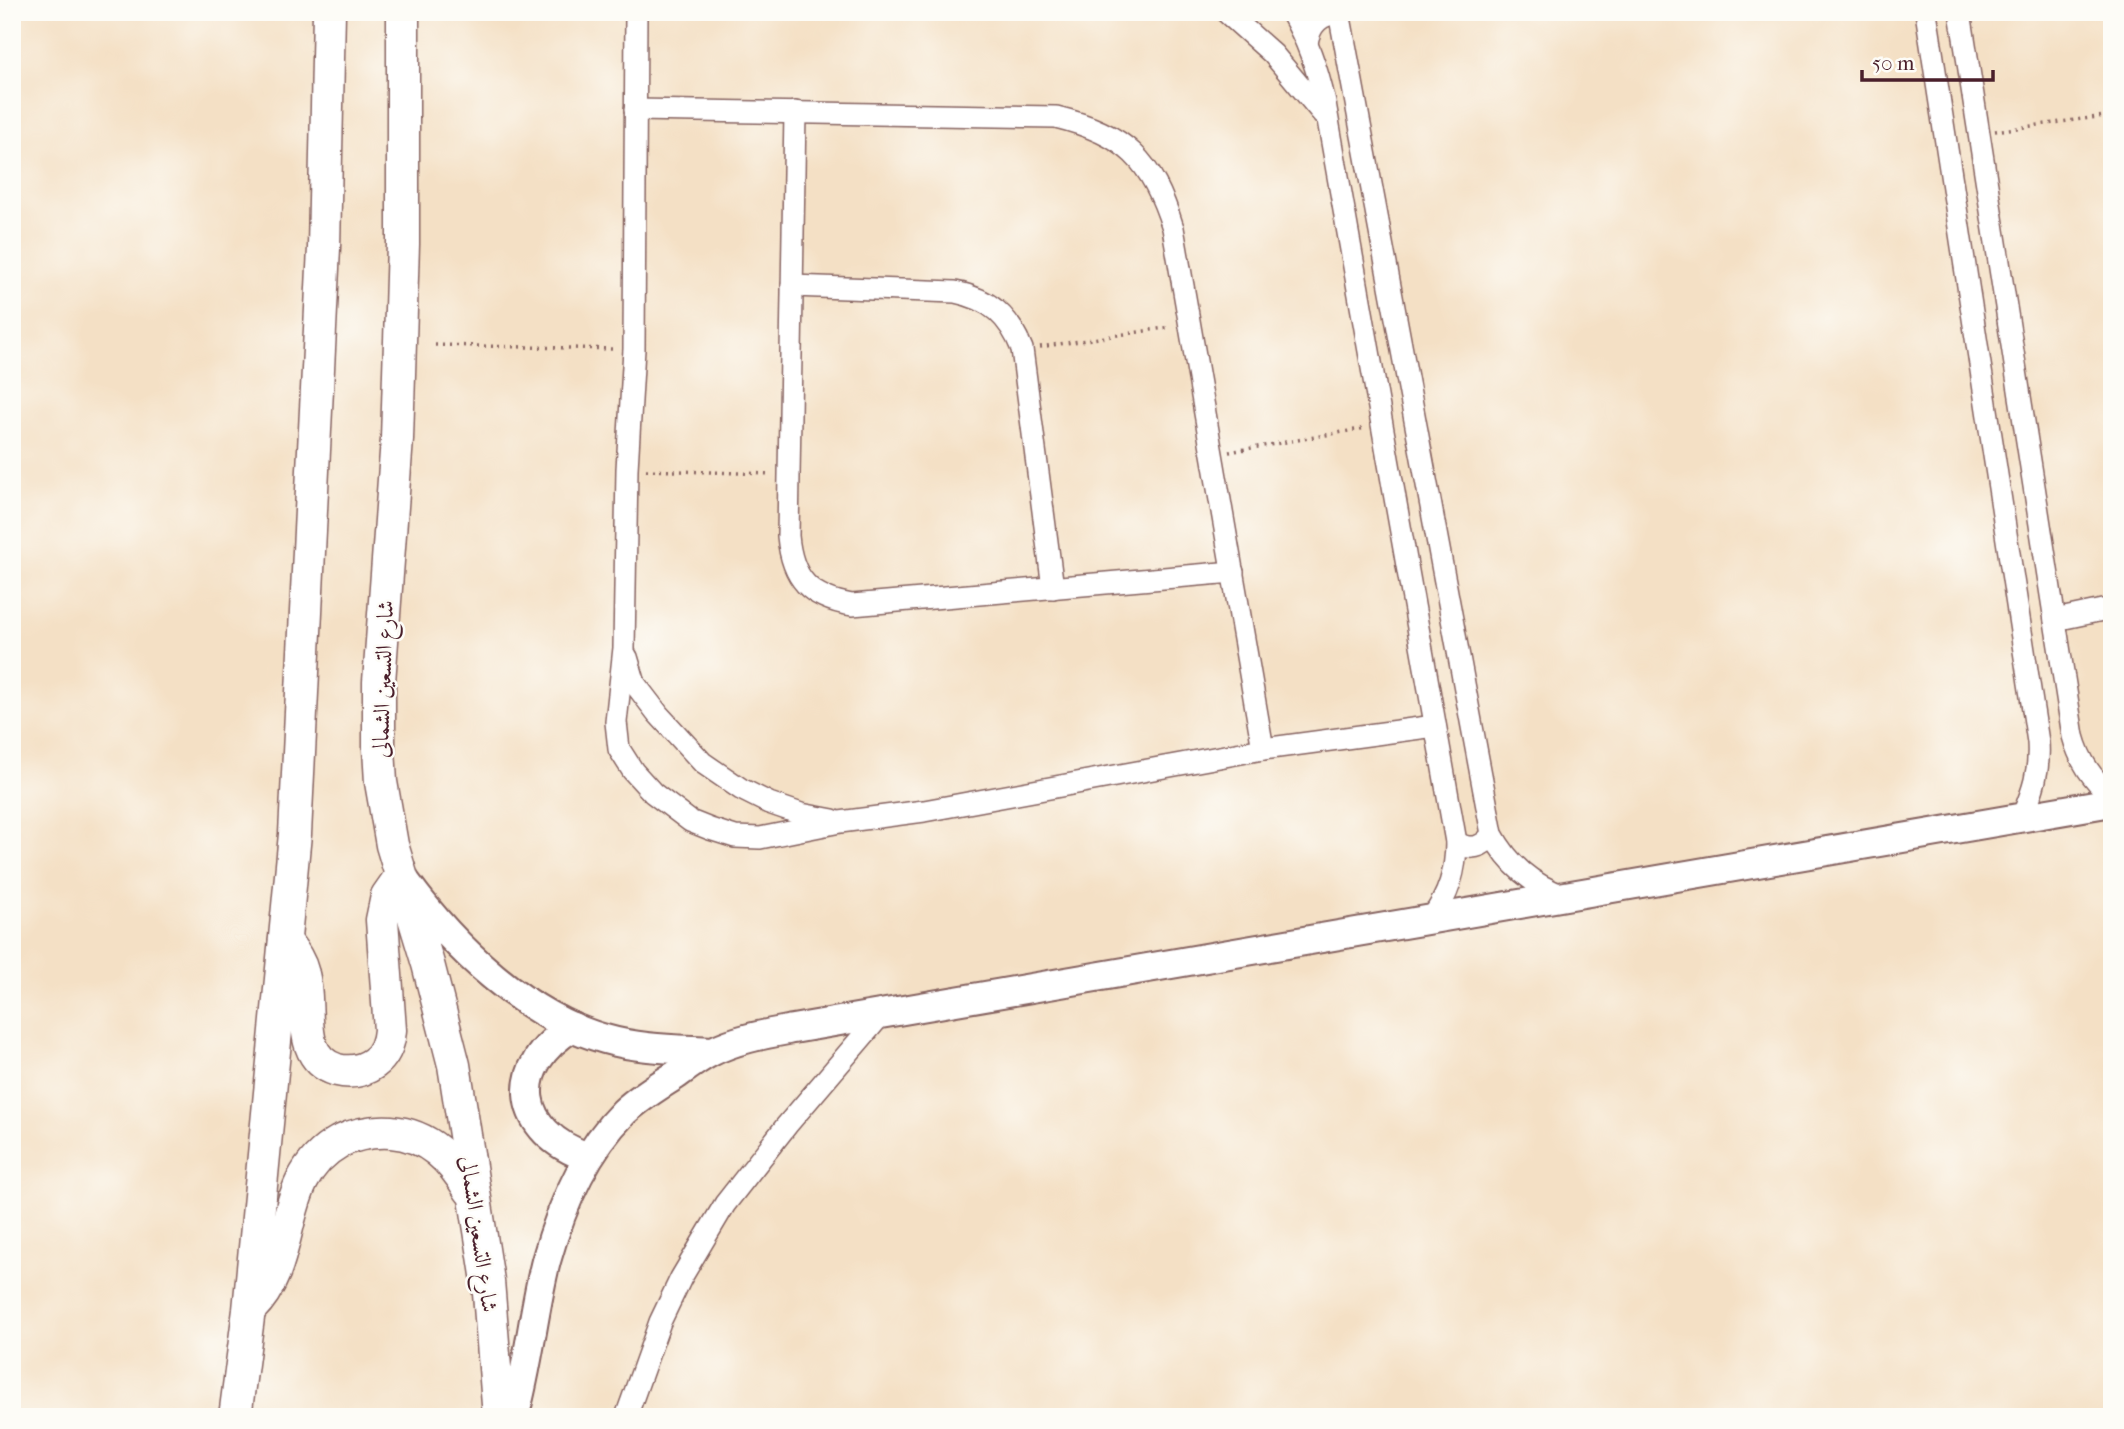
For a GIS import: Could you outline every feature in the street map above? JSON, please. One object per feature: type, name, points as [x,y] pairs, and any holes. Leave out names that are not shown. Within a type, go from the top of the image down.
[{"type":"main road","points":[[235,1417],[249,1310],[295,834],[324,248],[329,12]]},
{"type":"main road","name":"شارع التسعين الشمالى","points":[[403,12],[403,244],[397,439],[378,715],[381,782],[392,845],[428,964],[454,1065],[488,1281],[499,1417]]},
{"type":"main road","points":[[285,941],[296,957],[303,975],[307,1034],[316,1055],[334,1069],[357,1071],[368,1067],[377,1061],[389,1041],[382,920],[387,896],[401,876]]},
{"type":"main road","points":[[249,1310],[260,1300],[274,1276],[293,1201],[304,1176],[321,1155],[344,1140],[370,1132],[384,1132],[398,1133],[424,1142],[456,1167],[475,1198]]},
{"type":"street","points":[[636,12],[634,349],[627,469],[624,648],[616,722],[619,749],[634,771],[667,806],[690,821],[735,837],[760,838],[1263,749],[1435,726]]},
{"type":"street","points":[[1226,12],[1273,54],[1329,121]]},
{"type":"street","points":[[1292,12],[1318,73],[1329,121],[1456,842],[1450,885],[1431,919]]},
{"type":"street","points":[[1926,12],[2038,743],[2039,771],[2036,786],[2022,817]]},
{"type":"street","points":[[1960,12],[2077,751],[2091,777],[2112,796]]},
{"type":"street","points":[[1307,43],[1308,35],[1317,21],[1323,16],[1339,13],[1492,834],[1505,855],[1522,873],[1535,883],[1564,896]]},
{"type":"street","points":[[635,110],[1056,117],[1090,125],[1120,142],[1145,166],[1163,195],[1173,228],[1263,749]]},
{"type":"street","points":[[795,112],[788,474],[790,557],[799,576],[813,592],[832,602],[852,606],[1233,572]]},
{"type":"street","points":[[792,286],[955,292],[974,296],[991,304],[1005,317],[1022,349],[1053,587]]},
{"type":"street","points":[[1387,449],[1420,444]]},
{"type":"street","points":[[2055,620],[2112,608]]},
{"type":"street","points":[[624,648],[635,684],[658,714],[703,763],[741,789],[769,803],[840,822]]},
{"type":"street","points":[[514,1417],[547,1260],[565,1204],[588,1157],[626,1111],[711,1051],[769,1034],[2112,802]]},
{"type":"street","points":[[1456,842],[1462,846],[1476,847],[1492,834]]},
{"type":"street","points":[[401,876],[424,907],[477,962],[508,987],[573,1027],[605,1039],[638,1046],[711,1051]]},
{"type":"street","points":[[626,1417],[641,1371],[676,1289],[725,1204],[787,1125],[880,1016]]},
{"type":"street","points":[[573,1027],[557,1037],[541,1053],[531,1073],[529,1095],[534,1116],[548,1135],[566,1148],[588,1157]]},
{"type":"path","points":[[1979,133],[2112,115]]},
{"type":"path","points":[[1022,349],[1190,324]]},
{"type":"path","points":[[435,345],[634,349]]},
{"type":"path","points":[[1213,455],[1382,426]]},
{"type":"path","points":[[627,469],[788,474]]}]
